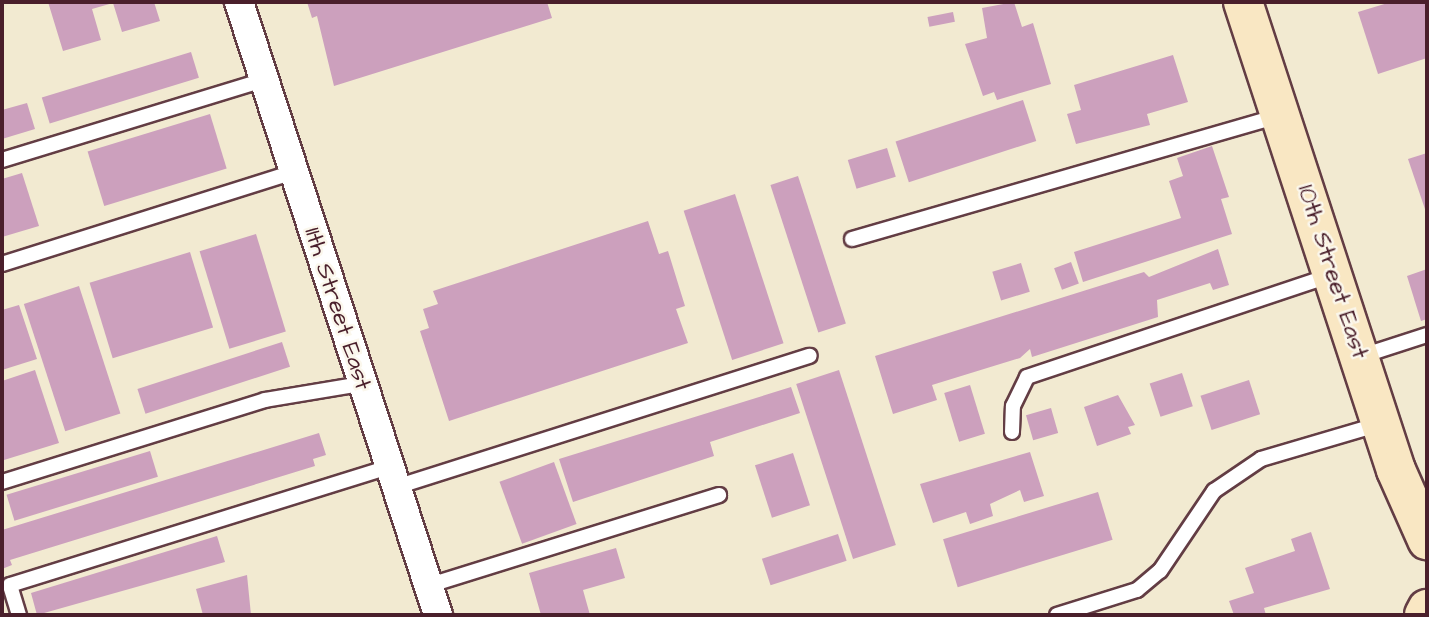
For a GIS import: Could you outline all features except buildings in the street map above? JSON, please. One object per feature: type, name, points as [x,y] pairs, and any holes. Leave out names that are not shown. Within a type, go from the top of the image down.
[{"type":"main road","name":"10th Street East","points":[[1243,2],[1381,424],[1427,540]]},
{"type":"main road","points":[[1424,615],[1427,609]]},
{"type":"street","name":"11th Street East","points":[[239,2],[438,615]]},
{"type":"lane","points":[[2,160],[264,80]]},
{"type":"lane","points":[[852,239],[1280,116]]},
{"type":"lane","points":[[2,264],[293,172]]},
{"type":"lane","points":[[1012,432],[1013,406],[1027,377],[1332,275]]},
{"type":"lane","points":[[1360,357],[1427,335]]},
{"type":"lane","points":[[19,615],[10,585],[810,356]]},
{"type":"lane","points":[[2,482],[265,400],[361,384]]},
{"type":"lane","points":[[1057,615],[1138,590],[1160,571],[1214,491],[1261,459],[1381,424]]},
{"type":"lane","points":[[427,586],[719,495]]}]
